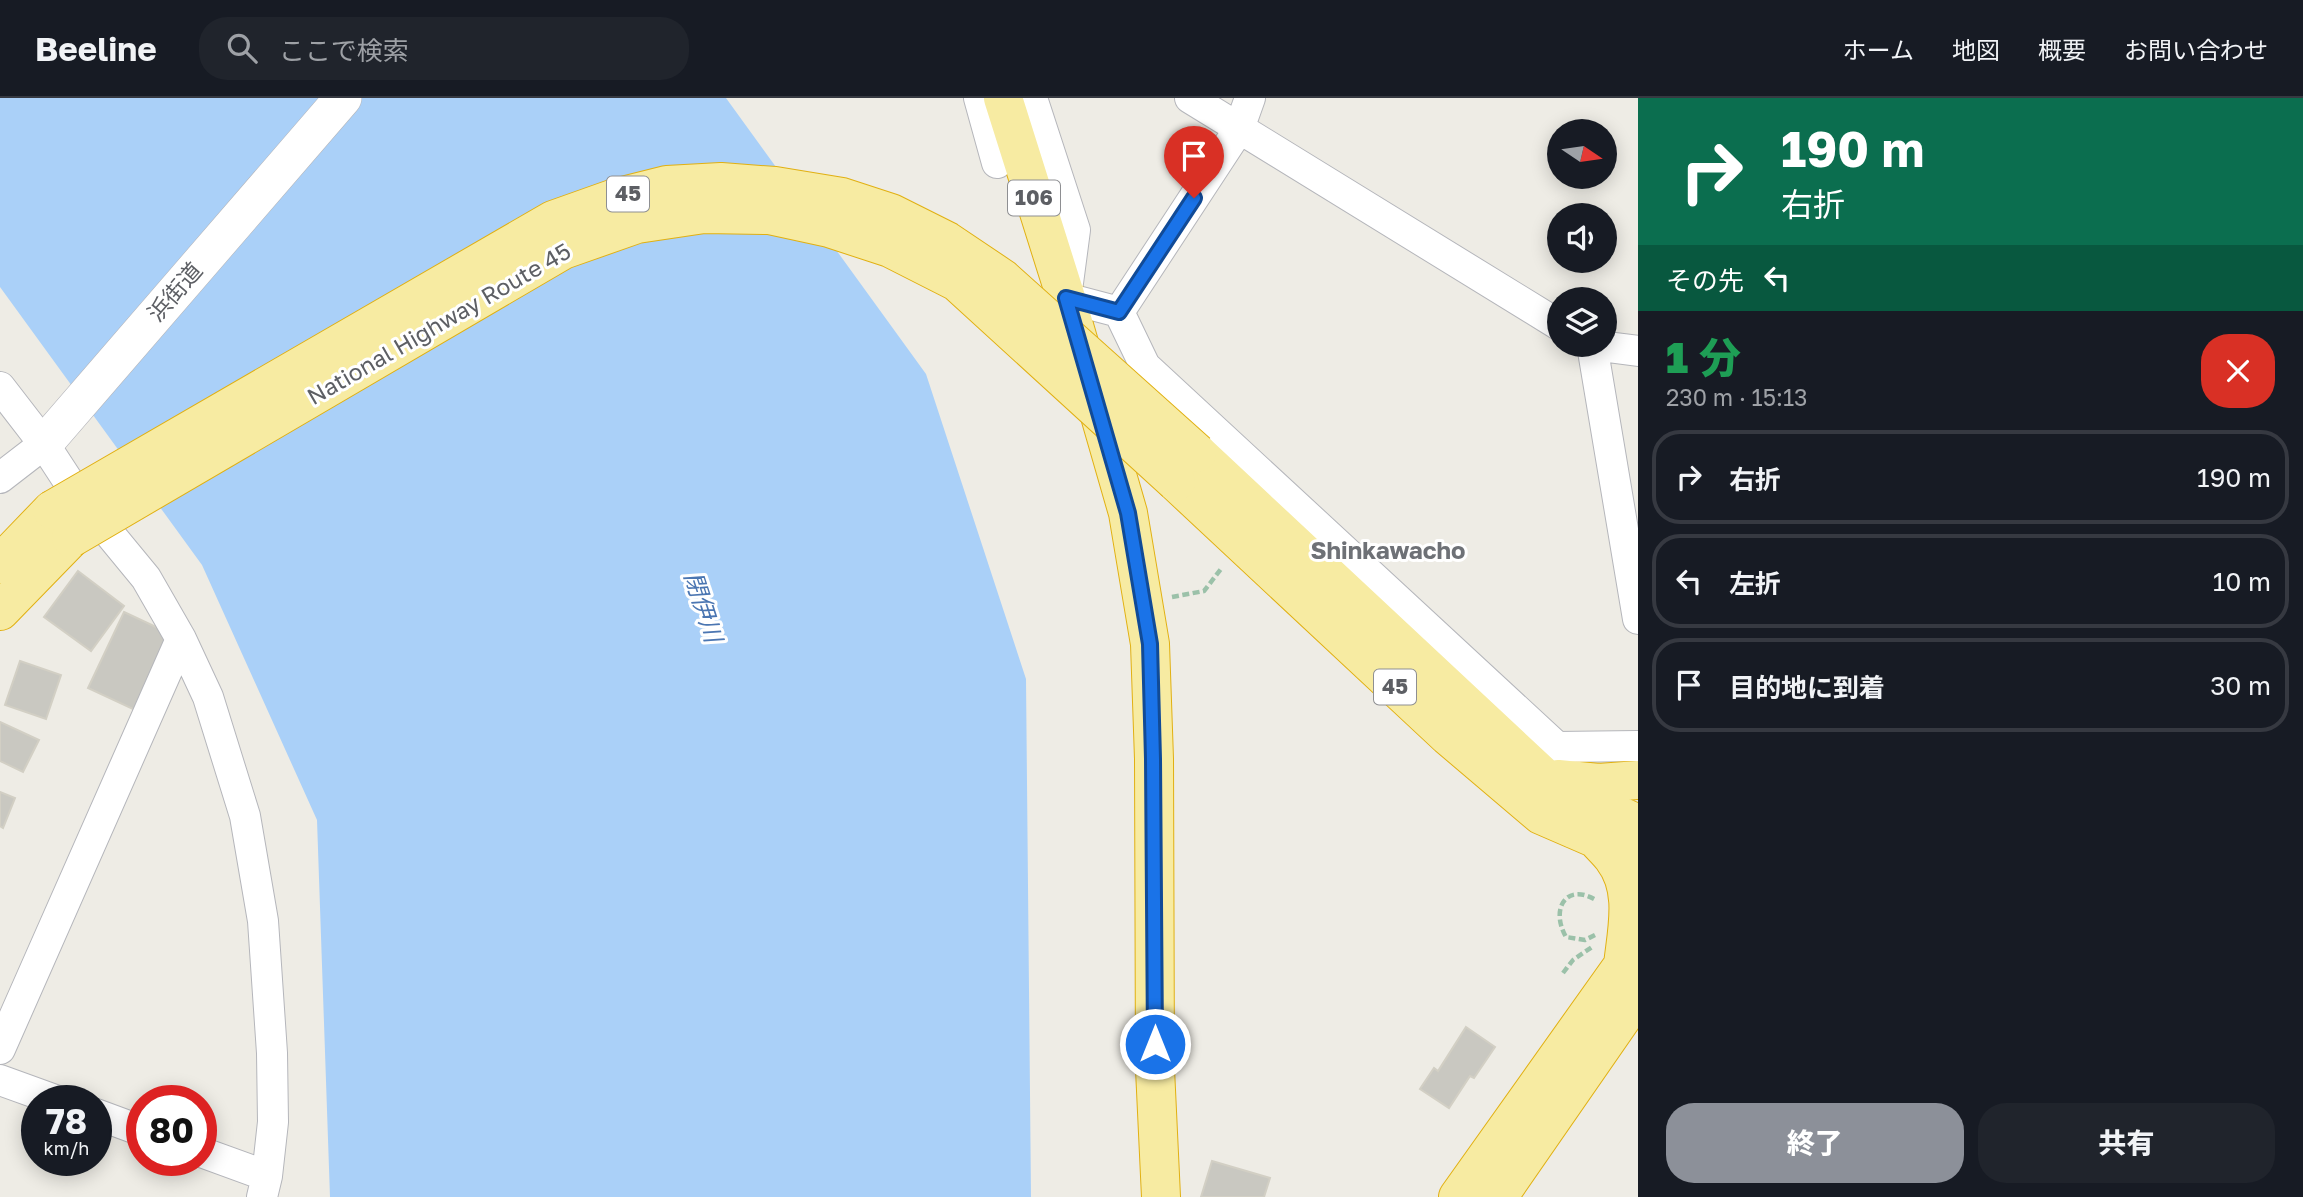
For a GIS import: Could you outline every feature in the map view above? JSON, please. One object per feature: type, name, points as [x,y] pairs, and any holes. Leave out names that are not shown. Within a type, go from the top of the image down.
[{"type":"highway","name":"106","points":[[1003,98],[1066,298],[1128,513],[1150,644],[1154,773],[1155,1069],[1161,1197]]},
{"type":"highway","name":"National Highway Route 45","points":[[0,564],[62,524],[563,250],[636,224],[704,214],[769,215],[829,228],[890,248],[957,282],[1186,467],[1545,778],[1638,824]]},
{"type":"highway","name":"National Highway Route 45","points":[[1186,467],[1448,736],[1541,815],[1638,857]]},
{"type":"highway","name":"National Highway Route 45","points":[[0,611],[62,524]]},
{"type":"highway","points":[[1545,778],[1599,783],[1638,780]]},
{"type":"highway","points":[[1498,1197],[1633,968],[1627,886],[1615,860],[1593,836]]},
{"type":"highway","points":[[1458,1197],[1633,968]]},
{"type":"street","name":"浜街道","points":[[0,478],[44,444],[343,98]]},
{"type":"street","points":[[979,98],[997,163]]},
{"type":"street","points":[[1032,98],[1075,230],[1066,298],[1119,312],[1145,366],[1557,747],[1638,746]]},
{"type":"street","points":[[1190,98],[1547,318]]},
{"type":"street","points":[[1119,312],[1239,129],[1250,98]]},
{"type":"street","points":[[1617,348],[1638,351]]},
{"type":"street","points":[[1594,357],[1638,619]]},
{"type":"street","points":[[0,387],[44,444],[76,493],[146,578],[181,639],[208,697],[245,816],[263,921],[272,1053],[273,1122],[264,1186],[217,1161]]},
{"type":"street","points":[[0,1049],[181,639]]},
{"type":"street","points":[[0,1080],[21,1088]]},
{"type":"path","points":[[1143,604],[1204,591],[1222,569]]},
{"type":"path","points":[[1598,933],[1585,940],[1566,937],[1559,925],[1558,915],[1563,902],[1574,894],[1583,893],[1603,906]]},
{"type":"water","name":"閉伊川","points":[[0,98],[726,98],[926,374],[1026,679],[1031,1197],[330,1197],[317,820],[202,565],[0,287]]},
{"type":"building","points":[[78,571],[124,606],[91,651],[44,617]]},
{"type":"building","points":[[124,612],[171,634],[135,710],[88,688]]},
{"type":"building","points":[[20,661],[61,675],[46,719],[5,705]]},
{"type":"building","points":[[0,722],[39,740],[23,772],[0,761]]},
{"type":"building","points":[[0,792],[15,798],[3,828],[0,826]]},
{"type":"building","points":[[1466,1027],[1495,1047],[1474,1078],[1470,1076],[1449,1108],[1420,1089],[1434,1068],[1438,1071]]},
{"type":"building","points":[[1212,1161],[1270,1178],[1264,1197],[1201,1197]]},
{"type":"district","name":"Shinkawacho","points":[[1388,551]]},
{"type":"route","points":[[1155,1044],[1150,644],[1128,513],[1066,298],[1119,312],[1194,198]]}]
